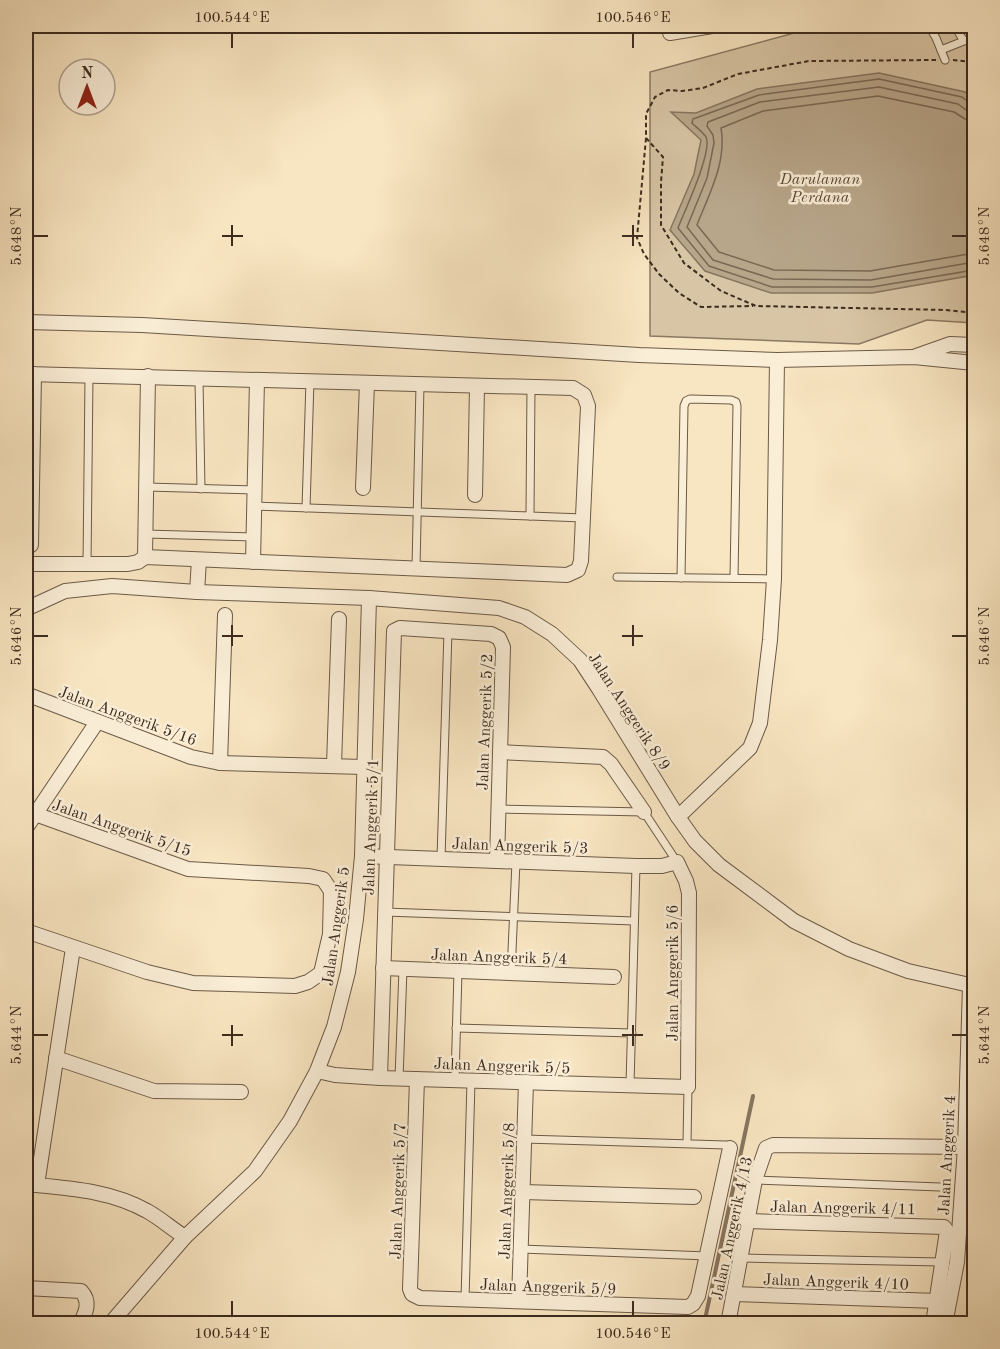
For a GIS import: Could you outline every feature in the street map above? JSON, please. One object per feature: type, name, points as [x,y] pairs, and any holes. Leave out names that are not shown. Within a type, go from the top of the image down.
[{"type":"street","points":[[670,33],[712,26]]},
{"type":"street","points":[[26,322],[142,325],[628,355],[777,360],[914,357],[975,363]]},
{"type":"street","points":[[914,357],[950,344],[975,345]]},
{"type":"street","points":[[678,817],[750,747],[760,723],[774,579],[777,360]]},
{"type":"street","points":[[26,564],[87,566],[128,564],[138,562],[145,557],[567,575],[578,570],[581,561],[588,406],[584,395],[573,388],[30,374],[31,545]]},
{"type":"street","points":[[145,557],[148,376]]},
{"type":"street","points":[[253,562],[257,380]]},
{"type":"street","points":[[363,488],[367,383]]},
{"type":"street","points":[[475,495],[477,386]]},
{"type":"street","points":[[197,592],[199,560]]},
{"type":"street","name":"Jalan Anggerik 8/9","points":[[26,609],[65,591],[112,586],[197,592],[369,598],[499,608],[525,617],[552,634],[580,660],[678,817],[695,841],[719,866],[794,921],[849,949],[908,971],[972,986]]},
{"type":"street","name":"Jalan Anggerik 5","points":[[110,1323],[184,1237],[255,1171],[290,1121],[317,1071],[334,1027],[348,972],[362,856],[369,598]]},
{"type":"street","points":[[220,762],[225,615]]},
{"type":"street","points":[[334,765],[339,619]]},
{"type":"street","name":"Jalan Anggerik 5/1","points":[[380,1078],[392,635],[400,628],[448,631]]},
{"type":"street","name":"Jalan Anggerik 5/2","points":[[448,631],[492,634],[499,638],[503,647],[497,861]]},
{"type":"street","name":"Jalan Anggerik 5/16","points":[[26,694],[191,757],[220,762],[364,766]]},
{"type":"street","points":[[26,828],[97,722]]},
{"type":"street","points":[[500,752],[603,757],[611,764],[644,812]]},
{"type":"street","name":"Jalan Anggerik 5/15","points":[[35,814],[188,869],[309,876],[323,879],[331,891],[330,934],[321,973],[308,982],[295,986],[193,983],[147,972],[73,948]]},
{"type":"street","name":"Jalan Anggerik 5/3","points":[[362,856],[636,866],[662,866],[677,862]]},
{"type":"street","name":"Jalan Anggerik 5/6","points":[[677,862],[689,893],[688,1087]]},
{"type":"street","points":[[26,931],[73,948],[56,1058],[31,1185],[79,1189],[116,1198],[146,1210],[184,1237]]},
{"type":"street","name":"Jalan Anggerik 5/4","points":[[383,968],[614,977]]},
{"type":"street","name":"Jalan Anggerik 4","points":[[941,1323],[957,1262],[972,986]]},
{"type":"street","points":[[56,1058],[154,1091],[241,1092]]},
{"type":"street","name":"Jalan Anggerik 5/5","points":[[317,1071],[335,1076],[399,1079],[688,1087]]},
{"type":"street","name":"Jalan Anggerik 5/7","points":[[417,1079],[410,1289],[412,1294],[420,1298]]},
{"type":"street","name":"Jalan Anggerik 5/8","points":[[519,1301],[526,1082]]},
{"type":"street","name":"Jalan Anggerik 4/13","points":[[728,1323],[755,1180],[766,1148],[773,1145],[965,1147]]},
{"type":"street","name":"Jalan Anggerik 5/9","points":[[420,1298],[688,1307],[698,1296],[730,1148]]},
{"type":"street","points":[[522,1192],[694,1197]]},
{"type":"street","name":"Jalan Anggerik 4/11","points":[[748,1221],[944,1227],[947,1231],[944,1262]]},
{"type":"street","points":[[941,1323],[938,1300],[944,1262]]},
{"type":"street","points":[[26,1288],[81,1291],[87,1303],[82,1320]]},
{"type":"street","name":"Jalan Anggerik 4/10","points":[[734,1293],[938,1300]]},
{"type":"lane","points":[[929,26],[945,60]]},
{"type":"lane","points":[[955,26],[963,40]]},
{"type":"lane","points":[[941,50],[975,37]]},
{"type":"lane","points":[[87,566],[89,376]]},
{"type":"lane","points":[[199,379],[201,489]]},
{"type":"lane","points":[[306,508],[310,381]]},
{"type":"lane","points":[[416,567],[420,385]]},
{"type":"lane","points":[[530,516],[531,386]]},
{"type":"lane","points":[[681,578],[684,406],[690,399],[731,400],[736,402],[737,406],[734,578]]},
{"type":"lane","points":[[147,487],[255,490]]},
{"type":"lane","points":[[254,506],[583,519]]},
{"type":"lane","points":[[146,534],[254,537]]},
{"type":"lane","points":[[617,578],[774,579]]},
{"type":"lane","points":[[441,859],[448,631]]},
{"type":"lane","points":[[498,809],[644,812],[677,862]]},
{"type":"lane","points":[[510,973],[516,862]]},
{"type":"lane","points":[[630,1085],[636,866]]},
{"type":"lane","points":[[385,912],[634,921]]},
{"type":"lane","points":[[399,1079],[403,969]]},
{"type":"lane","points":[[455,1080],[458,971]]},
{"type":"lane","points":[[456,1028],[632,1033]]},
{"type":"lane","points":[[465,1299],[471,1081]]},
{"type":"lane","points":[[687,1143],[688,1087]]},
{"type":"lane","points":[[524,1139],[687,1143],[726,1145],[730,1148]]},
{"type":"lane","points":[[755,1180],[940,1187]]},
{"type":"lane","points":[[520,1249],[708,1256]]},
{"type":"lane","points":[[741,1258],[944,1262]]},
{"type":"lane","points":[[941,1323],[975,1320]]},
{"type":"path","points":[[975,62],[945,60],[809,61],[738,74],[703,88],[668,90],[655,97],[646,114],[637,238],[644,254],[659,274],[679,293],[701,307],[946,310],[975,313]]},
{"type":"path","points":[[646,138],[663,157],[661,225],[684,263],[721,291],[756,306]]},
{"type":"green space","name":"Darulaman Perdana","points":[[820,26],[974,26],[974,323],[927,320],[859,344],[650,336],[650,72]]},
{"type":"water","points":[[879,73],[965,92],[974,100],[974,275],[872,293],[771,293],[705,271],[670,230],[694,174],[701,140],[671,112],[696,113],[757,89]]},
{"type":"waterway","points":[[704,1324],[753,1096]]}]
